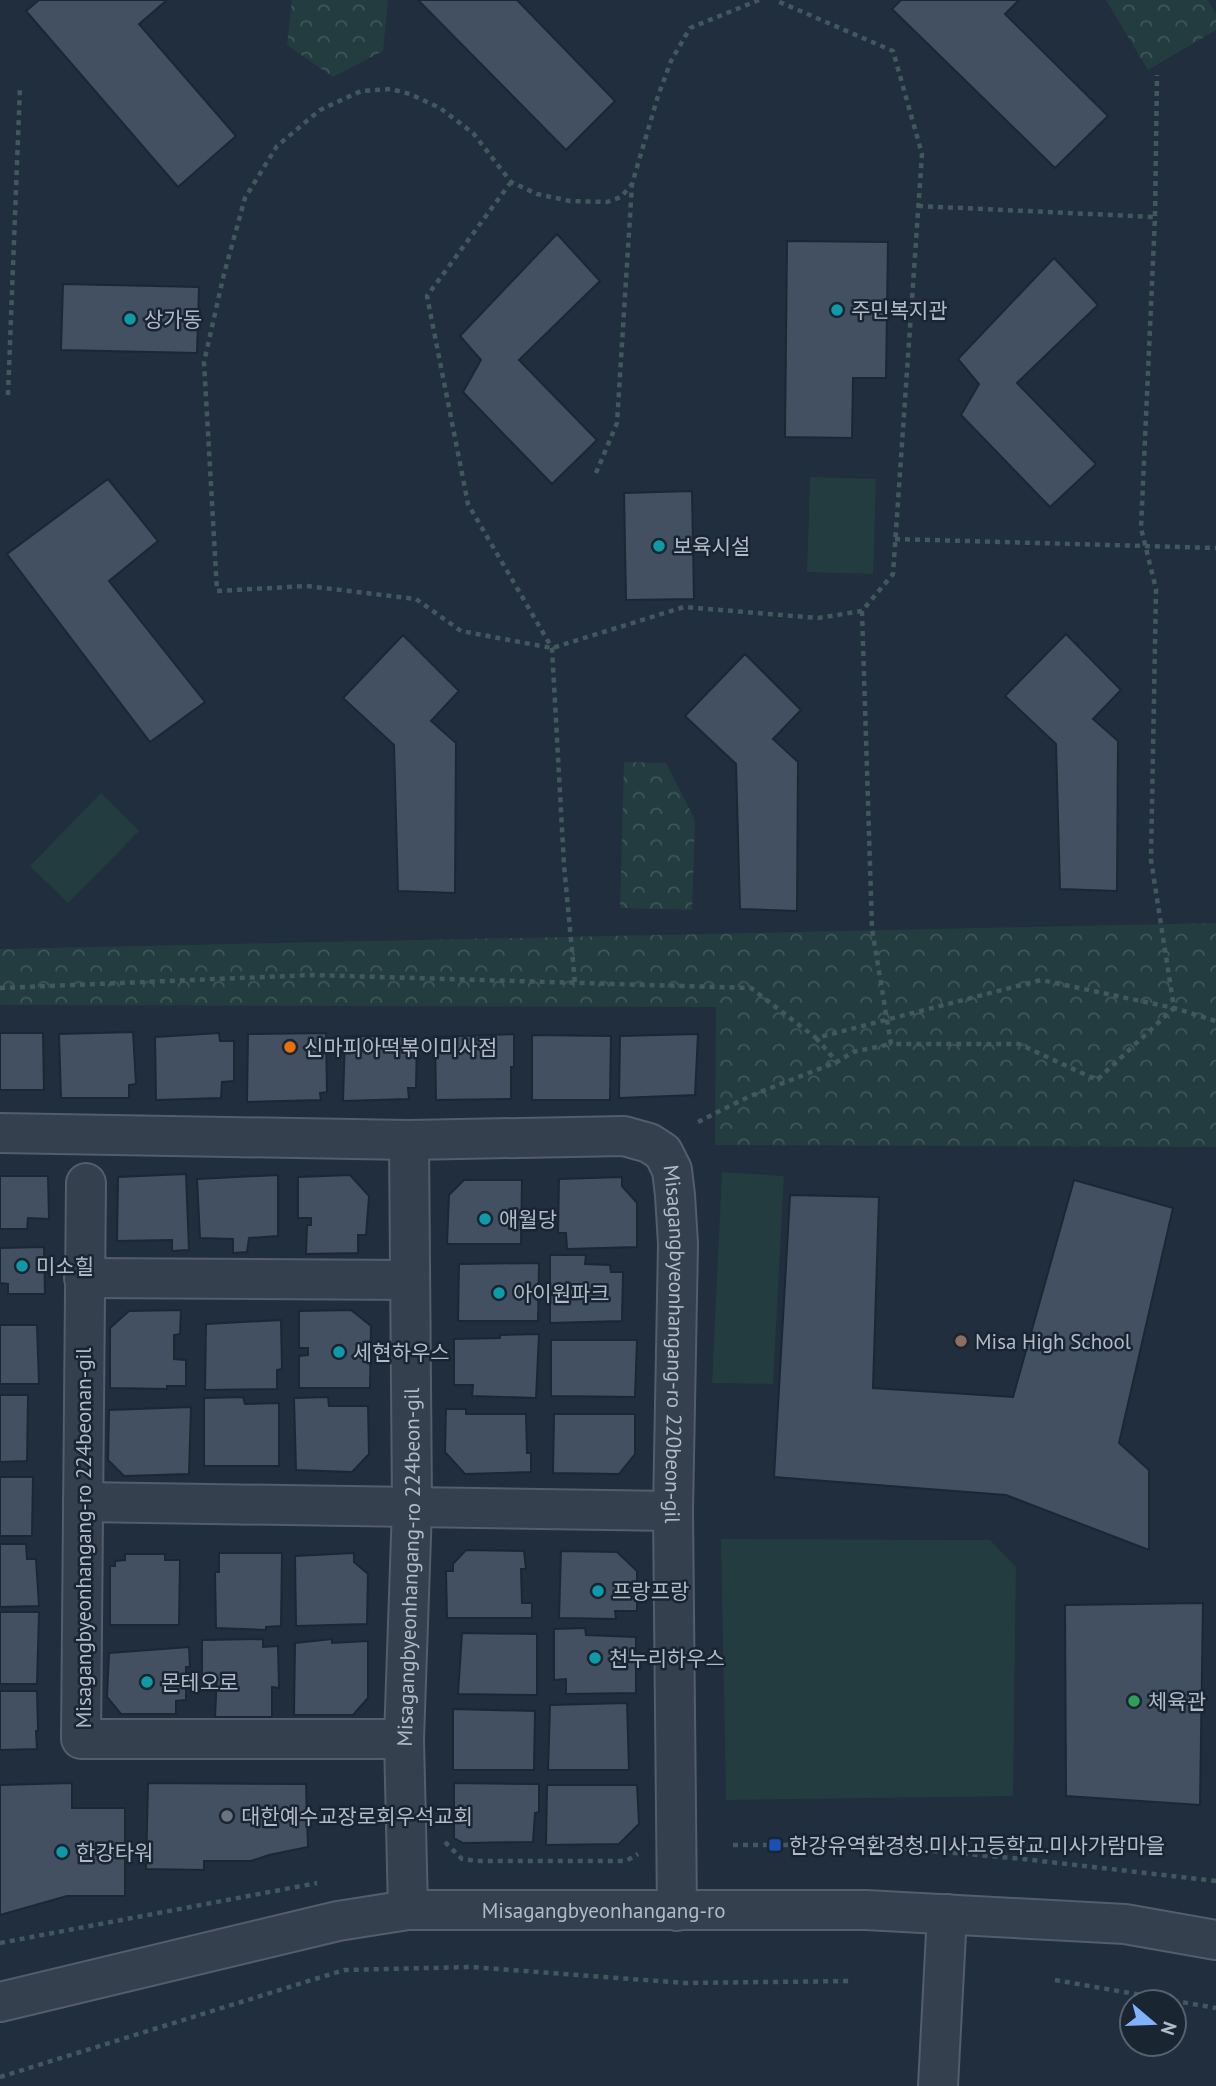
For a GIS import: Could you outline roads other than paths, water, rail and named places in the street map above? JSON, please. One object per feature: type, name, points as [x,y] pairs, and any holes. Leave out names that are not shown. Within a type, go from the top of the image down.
[{"type":"street","name":"Misagangbyeonhangang-ro 220beon-gil","points":[[0,1133],[409,1140],[624,1136],[649,1143],[663,1152],[672,1170],[678,1244],[673,1511],[677,1911]]},
{"type":"street","name":"Misagangbyeonhangang-ro 224beon-gil","points":[[408,1910],[404,1739],[412,1508],[409,1140]]},
{"type":"street","name":"Misagangbyeonhangang-ro 224beonan-gil","points":[[86,1183],[82,1739],[404,1739]]},
{"type":"street","points":[[84,1278],[409,1280]]},
{"type":"street","points":[[83,1502],[673,1511]]},
{"type":"street","name":"Misagangbyeonhangang-ro","points":[[0,2002],[338,1921],[408,1910],[853,1910],[1125,1924],[1216,1940]]},
{"type":"street","points":[[938,2086],[947,1914]]},
{"type":"place","name":"주민복지관","points":[[837,310]]},
{"type":"place","name":"상가동","points":[[130,319]]},
{"type":"place","name":"보육시설","points":[[659,546]]},
{"type":"place","name":"신마피아떡볶이미사점","points":[[290,1047]]},
{"type":"place","name":"애월당","points":[[485,1219]]},
{"type":"place","name":"미소힐","points":[[22,1266]]},
{"type":"place","name":"아이원파크","points":[[499,1293]]},
{"type":"place","name":"Misa High School","points":[[961,1341]]},
{"type":"place","name":"세현하우스","points":[[339,1352]]},
{"type":"place","name":"프랑프랑","points":[[598,1591]]},
{"type":"place","name":"천누리하우스","points":[[595,1658]]},
{"type":"place","name":"몬테오로","points":[[147,1682]]},
{"type":"place","name":"체육관","points":[[1134,1701]]},
{"type":"place","name":"대한예수교장로회우석교회","points":[[227,1816]]},
{"type":"place","name":"한강유역환경청.미사고등학교.미사가람마을","points":[[775,1845]]},
{"type":"place","name":"한강타워","points":[[62,1852]]}]
